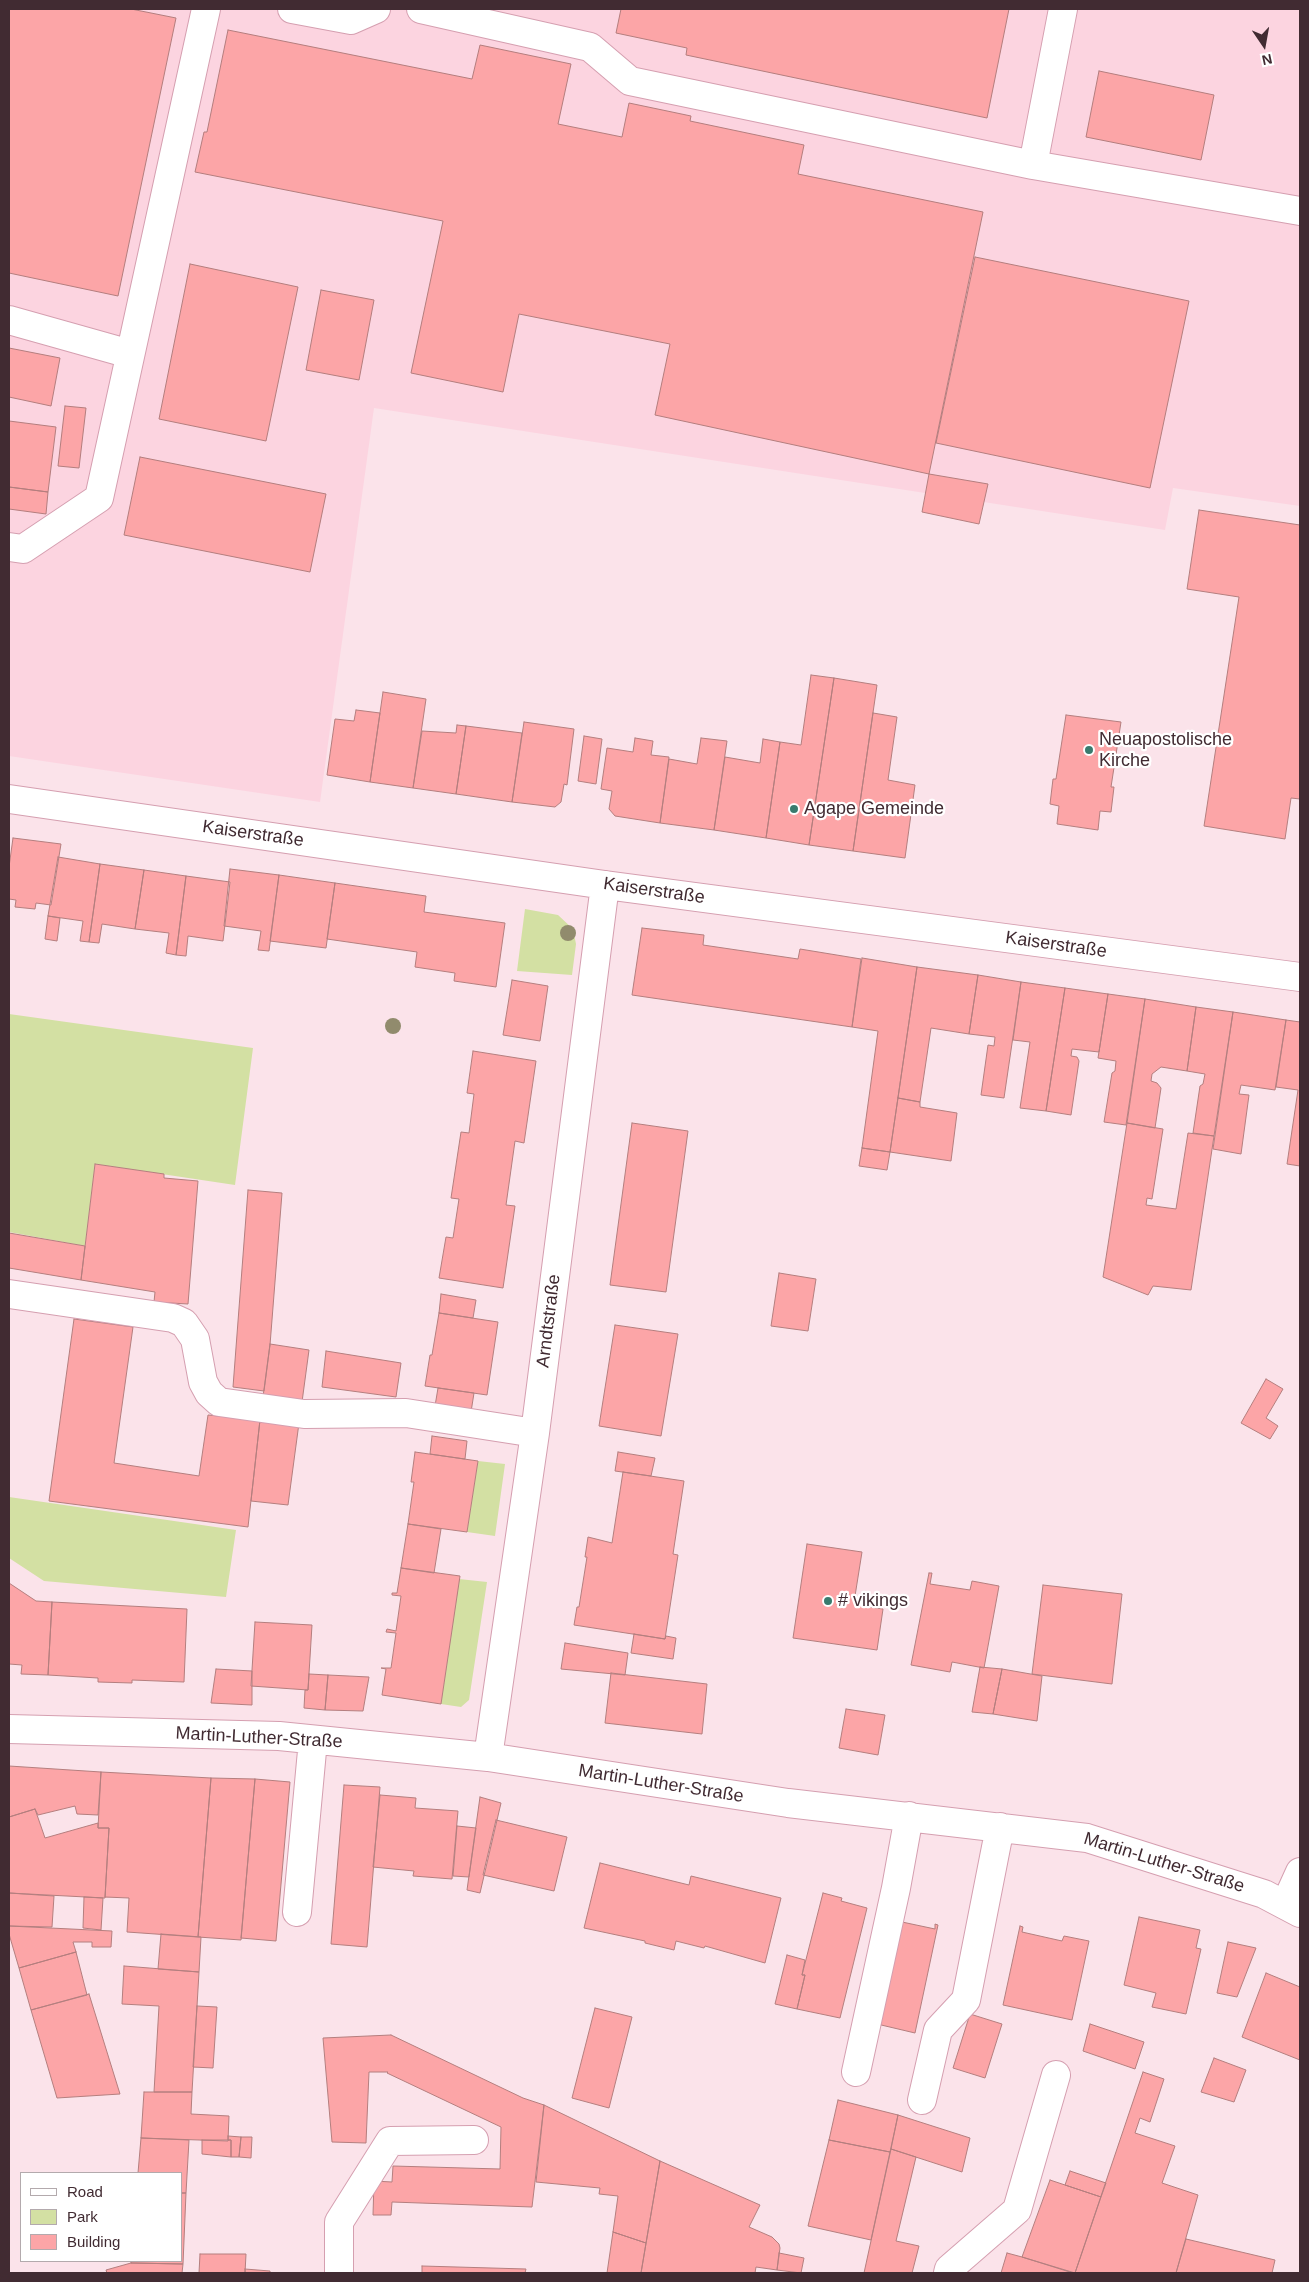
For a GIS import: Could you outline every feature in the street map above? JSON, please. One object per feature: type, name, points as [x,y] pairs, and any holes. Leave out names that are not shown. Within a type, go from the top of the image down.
[{"type":"street","points":[[9,547],[23,549],[99,498],[206,9]]},
{"type":"street","points":[[292,9],[351,20],[376,9]]},
{"type":"street","points":[[421,9],[590,46],[630,80],[1033,165],[1300,211]]},
{"type":"street","points":[[1033,165],[1063,9]]},
{"type":"street","points":[[9,320],[130,354]]},
{"type":"street","name":"Kaiserstraße","points":[[9,799],[605,884],[1300,977]]},
{"type":"street","name":"Arndtstraße","points":[[488,1758],[535,1433],[605,884]]},
{"type":"street","points":[[9,1294],[173,1318],[184,1323],[195,1339],[203,1382],[209,1393],[219,1402],[304,1414],[406,1412],[535,1433]]},
{"type":"street","name":"Martin-Luther-Straße","points":[[9,1729],[279,1736],[488,1758],[788,1802],[1087,1838],[1264,1894],[1292,1909]]},
{"type":"street","points":[[297,1912],[313,1740]]},
{"type":"street","points":[[856,2072],[896,1888],[909,1816]]},
{"type":"street","points":[[922,2100],[938,2030],[966,2000],[1000,1827]]},
{"type":"street","points":[[1292,1909],[1300,1872]]},
{"type":"street","points":[[948,2273],[949,2269],[1017,2210],[1056,2075]]},
{"type":"street","points":[[338,2273],[339,2222],[390,2141],[474,2140]]},
{"type":"shaded area","points":[[9,9],[1300,9],[1300,506],[1173,488],[1165,530],[374,408],[320,802],[9,756]]},
{"type":"green space","points":[[525,909],[558,915],[573,929],[576,944],[572,975],[517,971]]},
{"type":"green space","points":[[9,1014],[253,1048],[235,1185],[95,1164],[85,1246],[9,1232]]},
{"type":"green space","points":[[478,1461],[505,1464],[495,1536],[467,1532]]},
{"type":"green space","points":[[9,1497],[236,1530],[226,1597],[44,1581],[9,1558]]},
{"type":"green space","points":[[459,1579],[487,1582],[469,1700],[461,1707],[441,1704]]},
{"type":"building","points":[[9,9],[131,9],[176,18],[118,296],[9,273]]},
{"type":"building","points":[[621,9],[1009,9],[987,118],[686,55],[687,48],[616,33]]},
{"type":"building","points":[[228,30],[472,79],[480,45],[571,64],[558,124],[622,137],[629,103],[691,116],[690,121],[804,145],[798,174],[983,212],[929,474],[655,415],[670,344],[519,314],[503,392],[411,373],[443,221],[195,172],[204,132],[207,132]]},
{"type":"building","points":[[1099,71],[1214,95],[1201,160],[1086,137]]},
{"type":"building","points":[[975,257],[1189,301],[1150,488],[936,443]]},
{"type":"building","points":[[190,264],[298,287],[266,441],[159,419]]},
{"type":"building","points":[[321,290],[374,300],[359,380],[306,370]]},
{"type":"building","points":[[9,348],[60,358],[51,406],[9,397]]},
{"type":"building","points":[[65,406],[86,408],[79,468],[58,466]]},
{"type":"building","points":[[9,421],[56,427],[48,492],[9,487]]},
{"type":"building","points":[[140,457],[326,494],[310,572],[124,535]]},
{"type":"building","points":[[929,474],[988,484],[979,524],[922,512]]},
{"type":"building","points":[[9,487],[48,492],[46,514],[9,509]]},
{"type":"building","points":[[1199,510],[1300,525],[1300,799],[1291,798],[1285,839],[1204,826],[1239,597],[1187,589]]},
{"type":"building","points":[[811,675],[834,678],[809,845],[766,838],[780,742],[801,745]]},
{"type":"building","points":[[834,678],[877,685],[853,851],[809,845]]},
{"type":"building","points":[[383,692],[426,699],[413,788],[370,782]]},
{"type":"building","points":[[356,710],[380,713],[370,782],[327,775],[335,719],[354,721]]},
{"type":"building","points":[[873,713],[897,717],[888,780],[915,785],[905,858],[853,851]]},
{"type":"building","name":"Neuapostolische Kirche","points":[[1066,715],[1121,722],[1111,787],[1114,787],[1111,812],[1100,811],[1098,830],[1057,824],[1059,806],[1050,804]]},
{"type":"building","points":[[524,722],[574,729],[567,785],[564,784],[561,802],[555,807],[512,802]]},
{"type":"building","points":[[457,725],[466,726],[456,794],[413,788],[422,731],[456,733]]},
{"type":"building","points":[[466,726],[522,733],[512,802],[456,794]]},
{"type":"building","points":[[584,736],[602,739],[596,784],[578,781]]},
{"type":"building","points":[[635,738],[653,741],[651,755],[669,757],[660,823],[615,816],[609,809],[612,791],[601,789],[607,748],[633,752]]},
{"type":"building","points":[[701,738],[727,741],[714,830],[660,823],[669,759],[697,764]]},
{"type":"building","points":[[763,739],[780,742],[766,838],[714,830],[725,757],[760,763]]},
{"type":"building","points":[[13,838],[61,844],[51,905],[36,903],[35,909],[15,907],[16,900],[9,899],[9,867]]},
{"type":"building","points":[[58,857],[100,864],[89,942],[80,941],[83,921],[48,916]]},
{"type":"building","points":[[100,864],[144,870],[135,929],[102,924],[99,943],[89,942]]},
{"type":"building","points":[[230,869],[279,875],[269,951],[258,950],[261,931],[224,926]]},
{"type":"building","points":[[144,870],[186,876],[176,955],[166,953],[169,933],[135,929]]},
{"type":"building","points":[[279,875],[335,883],[326,948],[270,941]]},
{"type":"building","points":[[186,876],[230,882],[223,941],[188,936],[186,956],[176,955]]},
{"type":"building","points":[[335,883],[426,896],[424,912],[505,923],[496,987],[454,981],[455,973],[415,967],[417,952],[327,939]]},
{"type":"building","points":[[48,916],[60,918],[57,941],[45,939]]},
{"type":"building","points":[[642,928],[704,935],[703,945],[798,959],[800,949],[861,959],[852,1027],[632,995]]},
{"type":"building","points":[[862,958],[917,967],[890,1152],[862,1148],[878,1031],[852,1027]]},
{"type":"building","points":[[917,967],[978,975],[969,1034],[931,1028],[920,1102],[898,1098]]},
{"type":"building","points":[[978,975],[1021,982],[1004,1098],[981,1095],[988,1045],[994,1046],[995,1037],[969,1034]]},
{"type":"building","points":[[512,980],[548,986],[540,1041],[503,1035]]},
{"type":"building","points":[[1021,982],[1065,988],[1046,1111],[1020,1108],[1030,1042],[1013,1040]]},
{"type":"building","points":[[1065,988],[1108,994],[1099,1052],[1072,1049],[1071,1056],[1077,1057],[1079,1061],[1071,1115],[1046,1111]]},
{"type":"building","points":[[1108,994],[1145,999],[1126,1125],[1104,1122],[1112,1073],[1115,1071],[1116,1061],[1098,1058]]},
{"type":"building","points":[[1145,999],[1196,1007],[1187,1071],[1161,1067],[1152,1074],[1151,1081],[1157,1083],[1161,1088],[1155,1128],[1127,1123]]},
{"type":"building","points":[[1196,1007],[1233,1012],[1214,1136],[1193,1133],[1200,1086],[1203,1084],[1205,1074],[1187,1071]]},
{"type":"building","points":[[1233,1012],[1286,1020],[1275,1090],[1241,1085],[1239,1094],[1249,1095],[1241,1154],[1213,1149]]},
{"type":"building","points":[[1286,1020],[1300,1022],[1300,1166],[1287,1164],[1298,1090],[1276,1087]]},
{"type":"building","points":[[473,1051],[536,1061],[524,1143],[515,1141],[506,1205],[515,1206],[503,1288],[439,1278],[446,1237],[453,1238],[459,1199],[451,1198],[461,1132],[469,1133],[474,1094],[467,1093]]},
{"type":"building","points":[[898,1098],[920,1102],[920,1107],[957,1113],[951,1161],[890,1152]]},
{"type":"building","points":[[632,1123],[688,1131],[666,1292],[610,1285]]},
{"type":"building","points":[[1127,1123],[1163,1129],[1152,1199],[1147,1198],[1146,1205],[1176,1209],[1188,1133],[1214,1136],[1191,1290],[1153,1286],[1148,1295],[1103,1277]]},
{"type":"building","points":[[862,1148],[890,1152],[887,1170],[859,1166]]},
{"type":"building","points":[[95,1164],[164,1174],[164,1178],[198,1181],[188,1304],[154,1302],[155,1292],[81,1280]]},
{"type":"building","points":[[248,1190],[282,1193],[270,1345],[264,1391],[233,1387]]},
{"type":"building","points":[[9,1233],[85,1246],[81,1280],[9,1268]]},
{"type":"building","points":[[779,1273],[816,1279],[808,1331],[771,1326]]},
{"type":"building","points":[[441,1294],[476,1300],[473,1318],[439,1313]]},
{"type":"building","points":[[439,1313],[498,1322],[487,1395],[425,1386]]},
{"type":"building","points":[[74,1319],[133,1327],[114,1463],[199,1476],[208,1415],[260,1420],[248,1527],[49,1501]]},
{"type":"building","points":[[615,1325],[678,1334],[661,1436],[599,1426]]},
{"type":"building","points":[[270,1344],[309,1350],[302,1402],[263,1397]]},
{"type":"building","points":[[326,1351],[401,1363],[396,1397],[322,1387]]},
{"type":"building","points":[[1266,1379],[1283,1389],[1266,1418],[1278,1426],[1270,1439],[1241,1423]]},
{"type":"building","points":[[438,1388],[474,1393],[471,1412],[435,1406]]},
{"type":"building","points":[[260,1420],[299,1423],[288,1505],[251,1501]]},
{"type":"building","points":[[432,1436],[467,1441],[465,1459],[430,1454]]},
{"type":"building","points":[[415,1452],[478,1461],[467,1532],[408,1524],[414,1482],[411,1482]]},
{"type":"building","points":[[618,1452],[655,1458],[651,1476],[615,1471]]},
{"type":"building","points":[[623,1472],[684,1481],[673,1554],[678,1555],[665,1639],[574,1625],[577,1607],[579,1607],[587,1557],[585,1557],[588,1537],[612,1543]]},
{"type":"building","points":[[408,1524],[441,1529],[434,1573],[401,1568]]},
{"type":"building","name":"# vikings","points":[[807,1544],[862,1552],[855,1596],[863,1606],[883,1609],[877,1650],[793,1638]]},
{"type":"building","points":[[401,1568],[460,1576],[441,1704],[382,1695],[386,1669],[381,1668],[391,1668],[396,1633],[386,1632],[387,1629],[396,1631],[401,1596],[392,1595],[392,1593],[397,1593]]},
{"type":"building","points":[[929,1573],[932,1573],[930,1584],[970,1590],[972,1581],[999,1586],[984,1668],[952,1662],[950,1672],[911,1665]]},
{"type":"building","points":[[9,1583],[36,1601],[52,1602],[48,1675],[21,1674],[22,1665],[9,1664]]},
{"type":"building","points":[[1043,1585],[1122,1594],[1112,1684],[1032,1674]]},
{"type":"building","points":[[52,1602],[187,1609],[184,1682],[132,1680],[132,1683],[98,1682],[98,1678],[48,1675]]},
{"type":"building","points":[[255,1622],[312,1625],[308,1690],[251,1686]]},
{"type":"building","points":[[634,1634],[665,1639],[666,1636],[676,1638],[673,1659],[631,1653]]},
{"type":"building","points":[[565,1643],[628,1653],[625,1675],[561,1669]]},
{"type":"building","points":[[980,1667],[1002,1669],[993,1714],[972,1712]]},
{"type":"building","points":[[216,1669],[252,1671],[252,1705],[211,1703]]},
{"type":"building","points":[[1002,1669],[1042,1676],[1037,1721],[993,1714]]},
{"type":"building","points":[[611,1673],[707,1684],[702,1734],[605,1723]]},
{"type":"building","points":[[309,1674],[328,1675],[325,1710],[304,1708],[305,1690],[308,1690]]},
{"type":"building","points":[[328,1675],[369,1677],[363,1711],[325,1710]]},
{"type":"building","points":[[846,1709],[885,1715],[878,1755],[839,1748]]},
{"type":"building","points":[[9,1766],[101,1772],[98,1815],[77,1814],[75,1806],[38,1815],[35,1809],[9,1817]]},
{"type":"building","points":[[101,1772],[211,1778],[198,1937],[127,1932],[129,1898],[105,1897],[109,1828],[98,1828]]},
{"type":"building","points":[[211,1778],[255,1779],[241,1940],[198,1937]]},
{"type":"building","points":[[255,1779],[290,1782],[276,1941],[241,1938]]},
{"type":"building","points":[[344,1785],[380,1787],[367,1947],[331,1944]]},
{"type":"building","points":[[380,1795],[416,1798],[415,1808],[458,1811],[452,1879],[413,1876],[414,1871],[373,1867]]},
{"type":"building","points":[[480,1797],[501,1803],[480,1893],[467,1890]]},
{"type":"building","points":[[35,1809],[45,1838],[98,1823],[98,1828],[109,1828],[105,1898],[9,1893],[9,1817]]},
{"type":"building","points":[[496,1820],[567,1837],[554,1891],[483,1875]]},
{"type":"building","points":[[457,1826],[476,1828],[469,1877],[453,1876]]},
{"type":"building","points":[[600,1863],[689,1885],[691,1876],[781,1898],[765,1963],[705,1946],[704,1948],[676,1941],[674,1950],[645,1943],[645,1941],[584,1928]]},
{"type":"building","points":[[9,1893],[54,1896],[52,1927],[9,1926]]},
{"type":"building","points":[[823,1893],[842,1898],[841,1901],[867,1908],[840,2018],[797,2009],[805,1975],[802,1975]]},
{"type":"building","points":[[84,1897],[103,1898],[101,1930],[83,1928]]},
{"type":"building","points":[[1139,1917],[1200,1930],[1196,1948],[1201,1949],[1186,2014],[1152,2007],[1156,1993],[1124,1985]]},
{"type":"building","points":[[902,1922],[935,1929],[935,1924],[938,1925],[915,2033],[877,2024]]},
{"type":"building","points":[[9,1926],[112,1931],[111,1947],[92,1947],[92,1942],[73,1942],[76,1952],[19,1968],[9,1934]]},
{"type":"building","points":[[1020,1926],[1023,1927],[1022,1932],[1062,1941],[1064,1936],[1089,1941],[1072,2020],[1003,2005]]},
{"type":"building","points":[[161,1934],[201,1937],[199,1972],[158,1969]]},
{"type":"building","points":[[1228,1942],[1256,1948],[1237,1997],[1217,1993]]},
{"type":"building","points":[[76,1952],[87,1995],[31,2010],[19,1968]]},
{"type":"building","points":[[787,1955],[805,1960],[802,1975],[805,1975],[797,2009],[775,2004]]},
{"type":"building","points":[[124,1966],[199,1972],[192,2092],[154,2092],[159,2006],[122,2004]]},
{"type":"building","points":[[1266,1973],[1300,1987],[1300,2060],[1242,2037]]},
{"type":"building","points":[[89,1994],[120,2094],[57,2098],[31,2010]]},
{"type":"building","points":[[197,2006],[217,2007],[213,2068],[193,2067]]},
{"type":"building","points":[[595,2008],[632,2017],[609,2108],[572,2098]]},
{"type":"building","points":[[970,2014],[1002,2024],[985,2078],[953,2068]]},
{"type":"building","points":[[1090,2024],[1144,2042],[1135,2069],[1083,2051]]},
{"type":"building","points":[[391,2035],[523,2098],[544,2105],[532,2207],[392,2202],[391,2215],[373,2215],[374,2181],[392,2182],[393,2166],[500,2169],[501,2127],[388,2072],[369,2072],[366,2143],[332,2142],[323,2038]]},
{"type":"building","points":[[1214,2058],[1246,2070],[1234,2102],[1201,2092]]},
{"type":"building","points":[[1143,2072],[1164,2079],[1150,2122],[1140,2118],[1135,2133],[1175,2146],[1162,2183],[1198,2195],[1176,2273],[1075,2273]]},
{"type":"building","points":[[144,2092],[192,2092],[191,2114],[229,2116],[228,2141],[141,2138]]},
{"type":"building","points":[[838,2100],[898,2115],[890,2152],[829,2140]]},
{"type":"building","points":[[544,2105],[660,2161],[646,2243],[613,2232],[618,2196],[599,2194],[600,2188],[536,2182]]},
{"type":"building","points":[[898,2115],[970,2138],[962,2172],[891,2149]]},
{"type":"building","points":[[228,2136],[241,2137],[239,2157],[231,2157],[231,2140],[228,2140]]},
{"type":"building","points":[[241,2137],[252,2137],[251,2158],[239,2157]]},
{"type":"building","points":[[141,2138],[189,2140],[186,2193],[182,2193],[182,2172],[138,2172]]},
{"type":"building","points":[[202,2140],[231,2140],[231,2157],[202,2154]]},
{"type":"building","points":[[829,2140],[890,2152],[871,2240],[808,2226]]},
{"type":"building","points":[[891,2149],[916,2157],[896,2241],[919,2246],[912,2273],[864,2273]]},
{"type":"building","points":[[660,2161],[760,2205],[749,2227],[772,2237],[779,2244],[777,2270],[756,2267],[755,2273],[641,2273]]},
{"type":"building","points":[[1070,2171],[1106,2183],[1101,2197],[1065,2185]]},
{"type":"building","points":[[1050,2180],[1101,2197],[1075,2273],[1022,2257]]},
{"type":"building","points":[[182,2193],[186,2193],[183,2264],[131,2263],[182,2262]]},
{"type":"building","points":[[613,2232],[646,2243],[641,2273],[607,2273]]},
{"type":"building","points":[[1186,2239],[1275,2260],[1272,2273],[1176,2273]]},
{"type":"building","points":[[779,2253],[804,2258],[801,2273],[777,2270]]},
{"type":"building","points":[[1007,2253],[1022,2257],[1073,2273],[1001,2273]]},
{"type":"building","points":[[200,2254],[246,2254],[245,2273],[199,2273]]},
{"type":"building","points":[[131,2263],[183,2264],[182,2273],[107,2273],[106,2270]]},
{"type":"building","points":[[422,2266],[526,2269],[525,2273],[422,2273]]},
{"type":"building","points":[[245,2269],[270,2271],[270,2273],[245,2273]]},
{"type":"place","name":"Neuapostolische Kirche","points":[[1089,750]]},
{"type":"place","name":"Agape Gemeinde","points":[[794,809]]},
{"type":"place","name":"# vikings","points":[[828,1601]]}]
